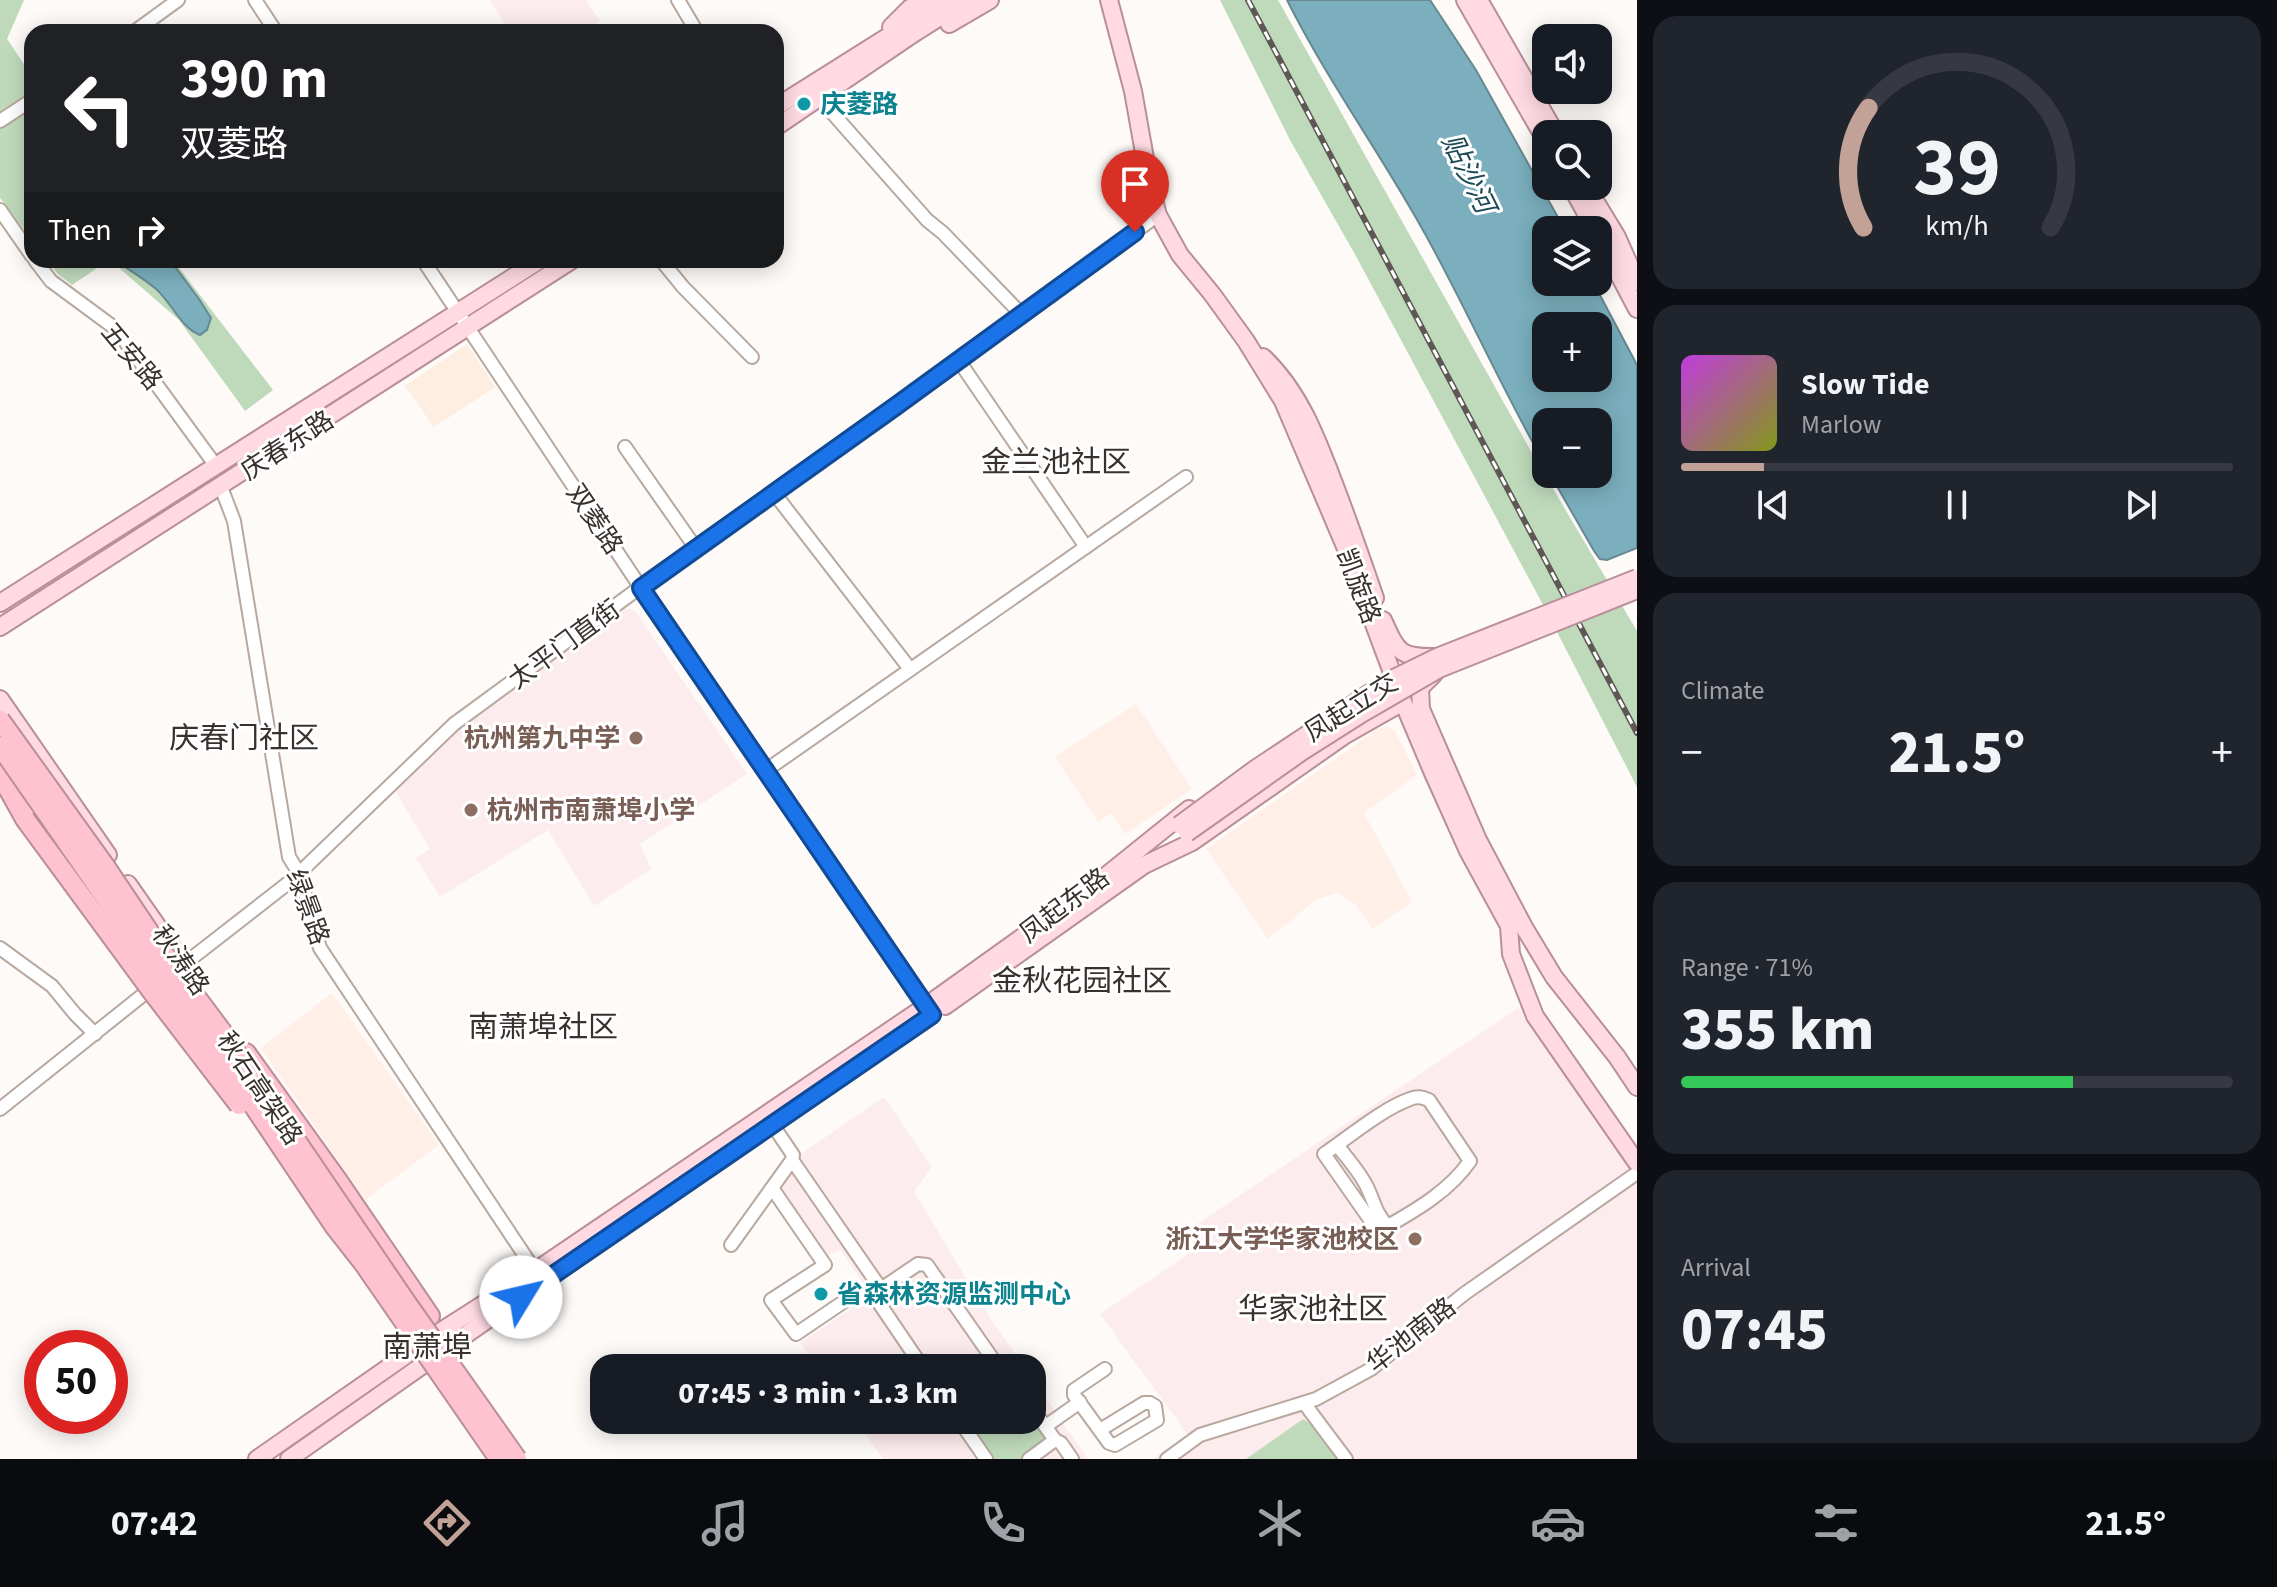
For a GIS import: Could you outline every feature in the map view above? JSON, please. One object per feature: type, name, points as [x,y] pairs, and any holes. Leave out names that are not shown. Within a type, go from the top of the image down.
[{"type":"highway","name":"秋石高架路","points":[[0,720],[223,1033],[406,1302],[518,1459]]},
{"type":"highway","name":"秋石高架路","points":[[0,746],[150,962],[212,1044],[496,1459]]},
{"type":"highway","points":[[0,776],[25,819],[145,983],[335,1227]]},
{"type":"highway","points":[[210,1002],[338,1181],[455,1354],[518,1459]]},
{"type":"main road","points":[[866,51],[910,8],[923,0]]},
{"type":"main road","points":[[784,122],[862,69],[946,0]]},
{"type":"main road","points":[[784,102],[866,51],[967,0]]},
{"type":"main road","points":[[862,69],[923,39],[990,0]]},
{"type":"main road","name":"凯旋路","points":[[1109,0],[1135,99],[1158,215],[1180,255],[1246,341],[1283,401],[1338,531],[1403,702],[1468,851],[1509,926],[1511,954],[1535,1016],[1612,1134],[1637,1163]]},
{"type":"main road","points":[[1465,0],[1534,120]]},
{"type":"main road","points":[[1479,0],[1548,120]]},
{"type":"main road","points":[[1595,200],[1617,237],[1637,309]]},
{"type":"main road","points":[[1612,253],[1631,279]]},
{"type":"main road","name":"庆春东路","points":[[0,603],[528,268]]},
{"type":"main road","name":"庆春东路","points":[[0,627],[560,268]]},
{"type":"main road","points":[[1246,341],[1277,371],[1297,399],[1315,434],[1383,621],[1394,643],[1403,654],[1438,663],[1420,688],[1421,709],[1478,840],[1554,977],[1637,1087]]},
{"type":"main road","name":"凤起立交","points":[[1438,663],[1637,578]]},
{"type":"main road","name":"凤起立交","points":[[1144,865],[1255,769],[1386,682],[1637,590]]},
{"type":"main road","name":"凤起东路","points":[[289,1459],[772,1124],[1092,887],[1170,823],[1306,726],[1392,671]]},
{"type":"main road","name":"秋涛路","points":[[0,699],[435,1335],[524,1459]]},
{"type":"main road","name":"凤起东路","points":[[257,1459],[435,1335],[1144,865],[1192,842],[1345,735],[1403,702]]},
{"type":"main road","name":"秋涛路","points":[[0,762],[150,990],[217,1065],[496,1459]]},
{"type":"main road","points":[[0,776],[150,990]]},
{"type":"main road","name":"凤起立交","points":[[1092,887],[1183,829]]},
{"type":"street","points":[[145,24],[178,0]]},
{"type":"street","points":[[255,0],[271,24]]},
{"type":"street","points":[[678,0],[692,24]]},
{"type":"street","points":[[820,99],[927,220],[1021,314]]},
{"type":"street","points":[[0,121],[24,105]]},
{"type":"street","name":"五安路","points":[[0,210],[24,244]]},
{"type":"street","name":"太平门直街","points":[[0,1109],[299,873],[454,724],[1158,215]]},
{"type":"street","name":"五安路","points":[[41,268],[51,281],[116,329],[216,466]]},
{"type":"street","name":"双菱路","points":[[428,268],[641,588],[929,1010]]},
{"type":"street","points":[[668,268],[752,357]]},
{"type":"street","points":[[959,361],[1086,547]]},
{"type":"street","points":[[625,447],[695,547]]},
{"type":"street","points":[[765,771],[1186,477]]},
{"type":"street","name":"绿景路","points":[[221,487],[234,521],[289,857],[299,873],[320,948],[535,1271]]},
{"type":"street","points":[[774,493],[910,669]]},
{"type":"street","points":[[0,948],[52,986],[95,1034]]},
{"type":"street","points":[[1337,1145],[1366,1185],[1374,1206],[1388,1226],[1415,1211],[1458,1178],[1470,1161],[1429,1100],[1422,1097],[1393,1108],[1337,1145],[1324,1154],[1385,1241]]},
{"type":"street","points":[[731,1245],[792,1160],[793,1155],[772,1124]]},
{"type":"street","points":[[792,1160],[881,1289],[879,1303],[914,1354]]},
{"type":"street","name":"华池南路","points":[[1167,1459],[1200,1435],[1316,1399],[1371,1369],[1464,1294],[1637,1173]]},
{"type":"street","points":[[772,1188],[825,1265],[771,1300],[796,1334],[858,1292]]},
{"type":"street","points":[[881,1289],[918,1264],[927,1265],[989,1354]]},
{"type":"street","points":[[1100,1430],[1074,1395],[1074,1390],[1105,1369]]},
{"type":"street","points":[[1072,1459],[1046,1426],[1080,1402]]},
{"type":"street","points":[[1304,1403],[1346,1459]]},
{"type":"street","points":[[969,1434],[986,1459]]},
{"type":"street","points":[[1029,1459],[1055,1440]]},
{"type":"shaded area","points":[[586,0],[600,21],[596,24],[505,24],[490,1]]},
{"type":"shaded area","points":[[467,344],[495,387],[434,427],[405,386]]},
{"type":"shaded area","name":"杭州第九中学","points":[[622,609],[636,612],[747,774],[640,844],[651,869],[594,906],[548,830],[440,897],[416,858],[430,849],[394,789],[457,730]]},
{"type":"shaded area","points":[[1136,704],[1192,789],[1125,834],[1111,813],[1098,822],[1055,757]]},
{"type":"shaded area","points":[[1387,726],[1395,731],[1417,775],[1364,813],[1412,902],[1372,929],[1356,905],[1338,893],[1317,899],[1268,939],[1206,849],[1378,729]]},
{"type":"shaded area","points":[[332,993],[439,1145],[365,1200],[261,1048]]},
{"type":"shaded area","name":"浙江大学华家池校区","points":[[1518,1008],[1637,1177],[1637,1459],[1153,1459],[1188,1435],[1100,1314],[1199,1247],[1187,1231]]},
{"type":"shaded area","points":[[884,1097],[932,1167],[914,1192],[1015,1354],[808,1354],[800,1343],[871,1295],[840,1249],[826,1257],[773,1177],[792,1160]]},
{"type":"shaded area","points":[[1046,1398],[1088,1459],[883,1459],[865,1434],[1046,1434]]},
{"type":"green space","points":[[0,0],[24,0],[7,39],[24,64],[24,230],[0,198]]},
{"type":"green space","points":[[1220,0],[1278,0],[1532,453],[1532,488],[1553,488],[1637,631],[1637,787],[1357,258],[1290,140]]},
{"type":"green space","points":[[53,268],[97,268],[72,285]]},
{"type":"green space","points":[[119,268],[179,268],[273,390],[245,411],[179,320]]},
{"type":"green space","points":[[1303,1419],[1314,1426],[1339,1459],[1246,1459]]},
{"type":"green space","points":[[1046,1427],[1055,1440],[1029,1459],[986,1459],[969,1434],[1046,1434]]},
{"type":"water","name":"贴沙河","points":[[1287,0],[1430,0],[1476,70],[1532,171],[1532,200],[1548,200],[1557,216],[1532,216],[1532,296],[1600,296],[1609,312],[1532,312],[1532,392],[1612,392],[1612,318],[1637,365],[1637,548],[1607,560],[1600,559],[1558,488],[1612,488],[1612,408],[1532,408],[1532,441],[1424,232]]},
{"type":"water","points":[[127,268],[176,268],[211,318],[207,330],[200,335],[193,331],[156,289]]},
{"type":"railway","points":[[1248,0],[1637,733]]},
{"type":"place","name":"庆菱路","points":[[804,104]]},
{"type":"place","name":"杭州第九中学","points":[[636,738]]},
{"type":"place","name":"杭州市南萧埠小学","points":[[471,810]]},
{"type":"place","name":"浙江大学华家池校区","points":[[1415,1239]]},
{"type":"place","name":"省森林资源监测中心","points":[[821,1294]]},
{"type":"district","name":"金兰池社区","points":[[1056,462]]},
{"type":"district","name":"庆春门社区","points":[[244,738]]},
{"type":"district","name":"金秋花园社区","points":[[1082,981]]},
{"type":"district","name":"南萧埠社区","points":[[543,1027]]},
{"type":"district","name":"华家池社区","points":[[1313,1309]]},
{"type":"district","name":"南萧埠","points":[[427,1347]]},
{"type":"route","points":[[521,1297],[932,1015],[641,588],[1135,232]]}]
